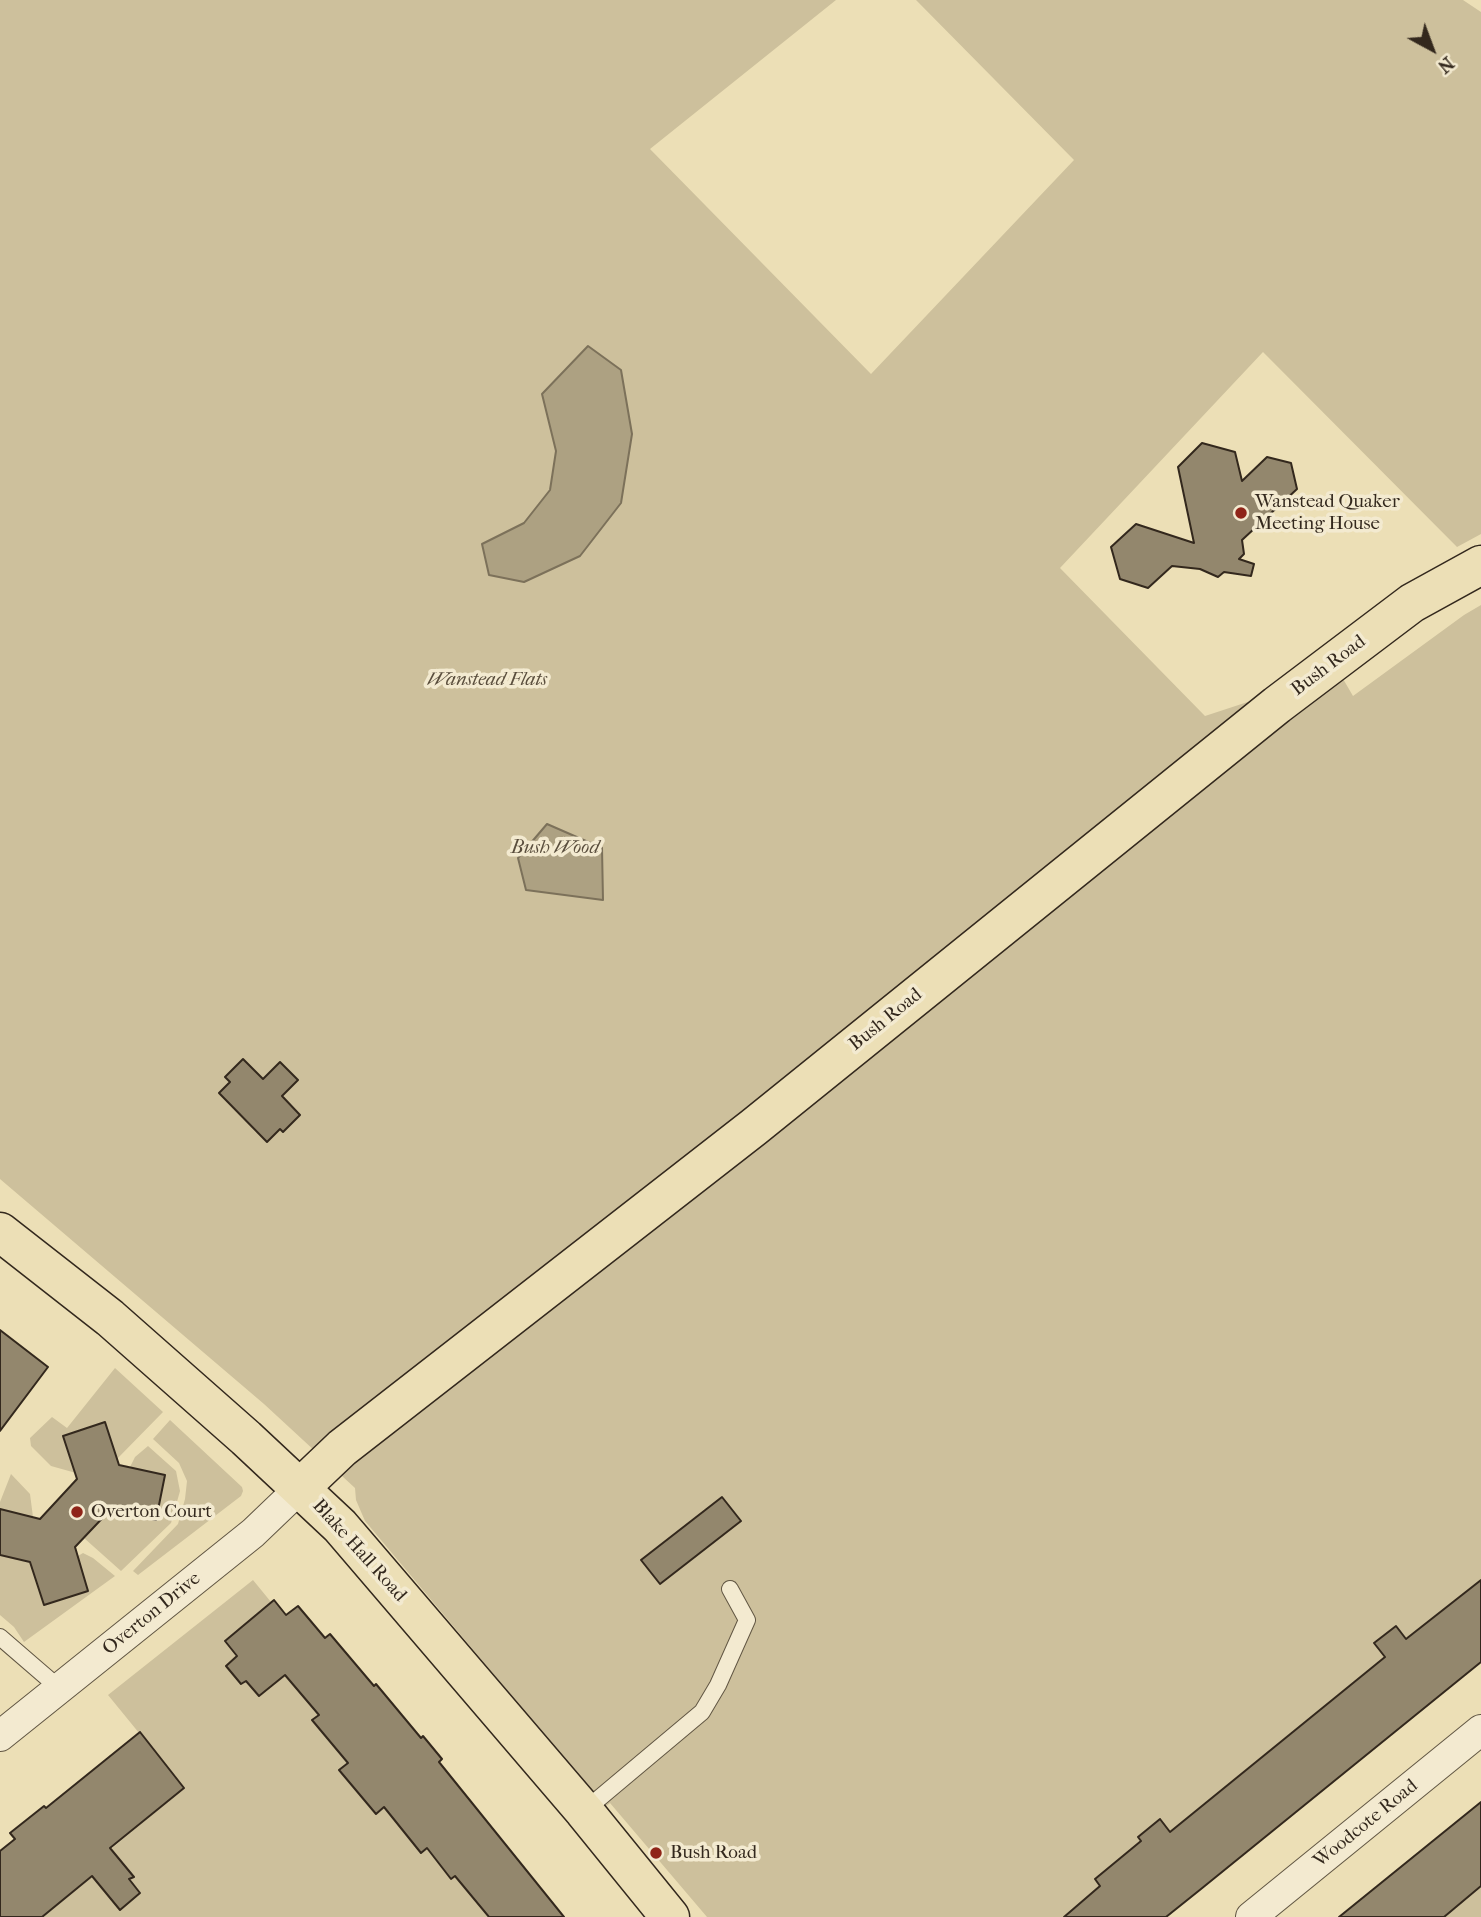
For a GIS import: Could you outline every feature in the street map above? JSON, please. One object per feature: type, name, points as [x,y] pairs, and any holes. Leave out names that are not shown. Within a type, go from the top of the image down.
[{"type":"main road","name":"Bush Road","points":[[300,1488],[342,1448],[775,1109],[1277,705],[1412,603],[1481,565]]},
{"type":"main road","name":"Blake Hall Road","points":[[0,1231],[110,1318],[340,1526],[584,1811],[670,1917]]},
{"type":"street","name":"Overton Drive","points":[[0,1736],[253,1533],[300,1488]]},
{"type":"street","name":"Woodcote Road","points":[[1251,1917],[1481,1730]]},
{"type":"lane","points":[[584,1811],[702,1712],[718,1685],[747,1620],[730,1589]]},
{"type":"lane","points":[[0,1637],[59,1688]]},
{"type":"green space","name":"Bush Wood","points":[[0,0],[836,0],[650,149],[871,374],[1074,160],[916,0],[1463,0],[1481,12],[1481,534],[1457,547],[1263,352],[1060,568],[1205,716],[1339,672],[1353,696],[1481,605],[1481,1580],[1406,1638],[1396,1626],[1374,1643],[1385,1657],[1270,1750],[1285,1769],[1281,1773],[1265,1754],[1221,1790],[1225,1818],[1210,1799],[1170,1832],[1159,1820],[1138,1837],[1148,1850],[1100,1886],[1066,1917],[707,1917],[610,1803],[605,1807],[365,1521],[356,1500],[355,1488],[264,1404],[0,1179]]},
{"type":"green space","points":[[115,1368],[163,1412],[117,1459],[104,1422],[63,1436],[76,1473],[51,1466],[31,1446],[30,1438],[52,1417],[67,1428]]},
{"type":"green space","points":[[170,1420],[242,1487],[243,1491],[241,1496],[138,1575],[133,1571],[178,1524],[185,1499],[187,1481],[179,1463],[153,1439]]},
{"type":"green space","points":[[148,1446],[176,1471],[180,1491],[171,1523],[121,1571],[84,1538],[111,1509],[156,1519],[165,1476],[130,1467],[135,1457]]},
{"type":"green space","points":[[11,1474],[30,1494],[33,1517],[0,1509]]},
{"type":"green space","points":[[83,1553],[115,1576],[24,1642],[14,1627],[0,1615],[0,1555],[30,1562],[45,1605],[88,1591],[78,1556]]},
{"type":"green space","points":[[253,1580],[271,1602],[225,1641],[237,1656],[226,1666],[241,1684],[285,1675],[320,1714],[312,1721],[348,1763],[340,1770],[384,1807],[421,1852],[434,1842],[467,1866],[467,1890],[489,1917],[42,1917],[89,1872],[120,1910],[140,1893],[129,1881],[132,1877],[111,1849],[184,1788],[108,1695]]},
{"type":"green space","points":[[1481,1886],[1481,1917],[1444,1917]]},
{"type":"shaded area","points":[[588,346],[621,370],[632,434],[621,503],[580,556],[524,582],[489,575],[482,544],[524,523],[550,490],[556,451],[542,394]]},
{"type":"shaded area","points":[[547,824],[602,848],[603,900],[526,890],[518,858]]},
{"type":"building","name":"Wanstead Quaker Meeting House","points":[[1202,443],[1235,452],[1242,481],[1267,457],[1291,463],[1297,489],[1242,540],[1244,554],[1239,559],[1254,564],[1251,576],[1224,572],[1218,577],[1200,569],[1172,566],[1148,588],[1120,579],[1111,547],[1136,524],[1194,543],[1178,467]]},
{"type":"building","points":[[243,1059],[263,1079],[280,1062],[298,1080],[282,1096],[300,1115],[283,1132],[280,1129],[267,1142],[219,1093],[230,1082],[225,1077]]},
{"type":"building","points":[[0,1330],[48,1367],[0,1431]]},
{"type":"building","name":"Overton Court","points":[[105,1422],[119,1465],[165,1475],[156,1520],[111,1509],[75,1547],[88,1591],[44,1605],[30,1562],[0,1555],[0,1509],[40,1519],[77,1479],[63,1436]]},
{"type":"building","points":[[722,1497],[741,1521],[660,1584],[641,1560]]},
{"type":"building","points":[[1481,1580],[1481,1662],[1201,1889],[1166,1917],[1064,1917],[1100,1886],[1095,1879],[1141,1841],[1138,1837],[1160,1819],[1170,1832],[1385,1657],[1374,1643],[1396,1626],[1406,1639]]},
{"type":"building","points":[[274,1600],[286,1615],[298,1606],[325,1638],[330,1634],[374,1686],[376,1684],[442,1759],[439,1762],[564,1917],[489,1917],[455,1876],[451,1879],[427,1848],[421,1853],[384,1807],[376,1814],[339,1770],[348,1763],[312,1720],[319,1715],[285,1675],[259,1696],[246,1681],[241,1684],[226,1666],[237,1656],[225,1641]]},
{"type":"building","points":[[140,1732],[184,1788],[110,1848],[134,1877],[129,1879],[140,1893],[120,1910],[92,1876],[42,1917],[0,1917],[0,1851],[15,1839],[10,1833],[44,1806],[46,1808]]},
{"type":"building","points":[[1481,1802],[1481,1886],[1444,1917],[1339,1917]]},
{"type":"place","name":"Wanstead Quaker Meeting House","points":[[1241,513]]},
{"type":"place","name":"Overton Court","points":[[77,1512]]},
{"type":"place","name":"Bush Road","points":[[656,1853]]},
{"type":"park label","name":"Wanstead Flats","points":[[487,680]]}]
